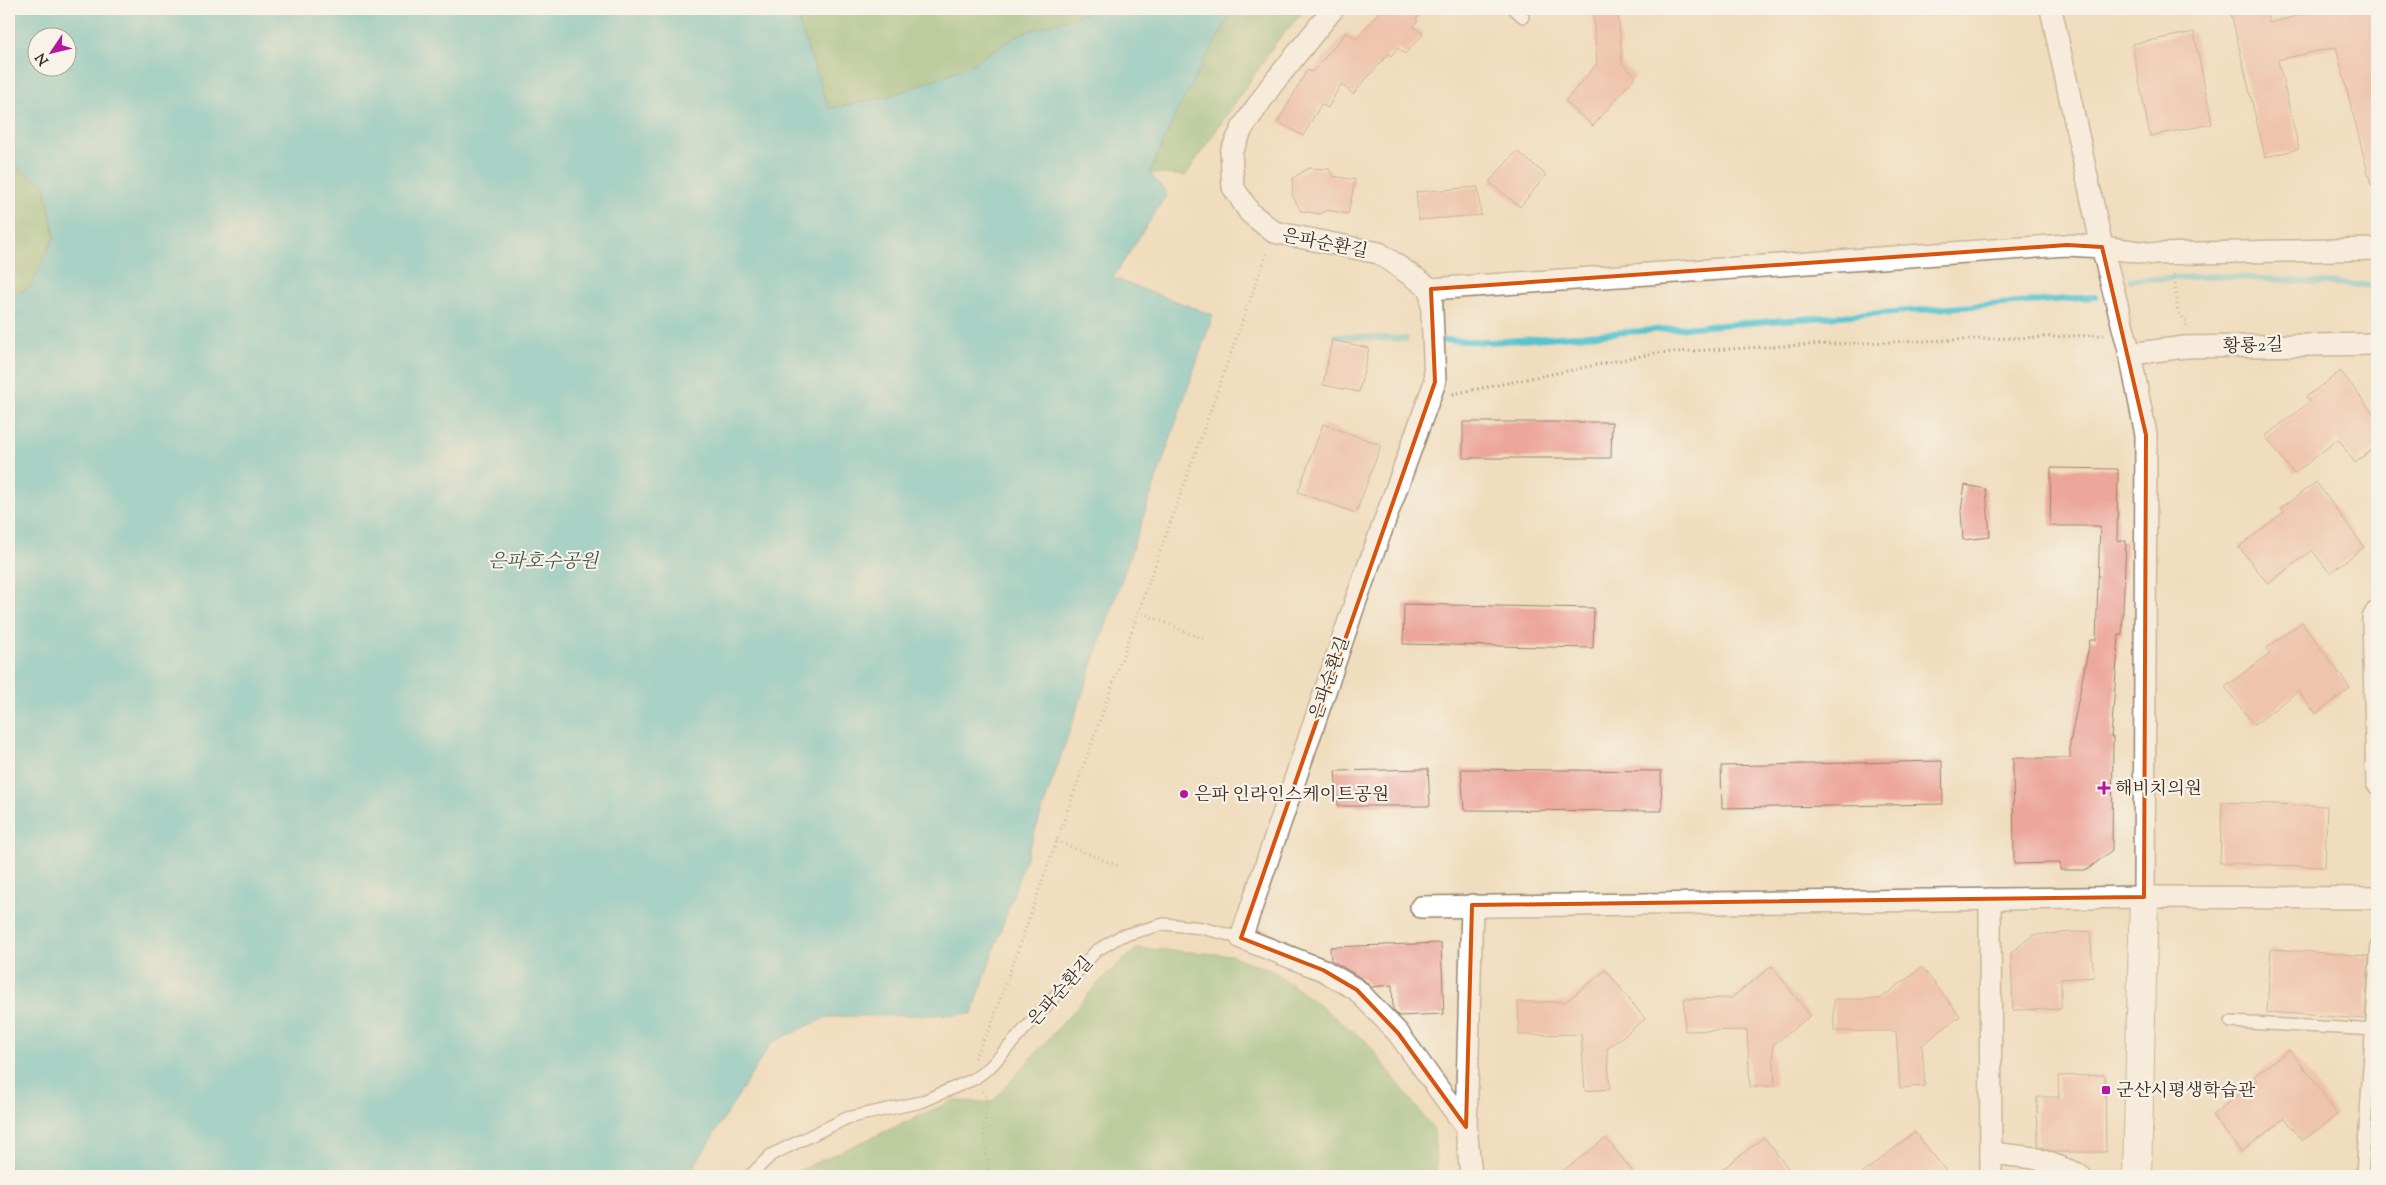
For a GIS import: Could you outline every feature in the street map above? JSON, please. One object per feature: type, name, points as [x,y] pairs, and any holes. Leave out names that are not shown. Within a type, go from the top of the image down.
[{"type":"street","name":"은파순환길","points":[[1241,938],[1355,603],[1435,382],[1431,289],[1379,253],[1274,232],[1250,213],[1232,187],[1231,152],[1243,127],[1271,86],[1333,9]]},
{"type":"street","points":[[2051,9],[2102,247],[2127,344],[2146,435],[2144,897],[2137,1176]]},
{"type":"street","points":[[1431,289],[2067,245],[2102,247],[2155,254],[2377,249]]},
{"type":"street","name":"황룡2길","points":[[2127,344],[2185,347],[2377,344]]},
{"type":"street","points":[[2377,611],[2373,618],[2377,784]]},
{"type":"street","points":[[1421,907],[2144,897],[2377,898]]},
{"type":"street","points":[[1990,899],[1991,1176]]},
{"type":"street","points":[[1471,1176],[1466,1127],[1472,905]]},
{"type":"street","points":[[1241,938],[1323,970],[1357,990],[1398,1034],[1466,1127]]},
{"type":"street","points":[[1991,1153],[2035,1158],[2080,1176]]},
{"type":"lane","name":"은파순환길","points":[[750,1176],[771,1155],[846,1118],[921,1102],[974,1079],[990,1067],[1096,951],[1121,936],[1164,924],[1202,928],[1241,938]]},
{"type":"lane","points":[[2362,1176],[2374,1030],[2377,943]]},
{"type":"lane","points":[[2231,1022],[2374,1030]]},
{"type":"lane","points":[[2374,1030],[2377,1040]]},
{"type":"path","points":[[962,1084],[982,1038],[991,1025],[1274,232]]},
{"type":"path","points":[[2173,265],[2178,313],[2186,321]]},
{"type":"path","points":[[1428,399],[1655,354],[1801,345],[2127,344]]},
{"type":"path","points":[[1138,611],[1203,639]]},
{"type":"path","points":[[1056,841],[1121,867]]},
{"type":"path","points":[[974,1079],[987,1098],[984,1132],[989,1176]]},
{"type":"highlighted area","points":[[2067,245],[2102,247],[2146,435],[2144,897],[1472,905],[1466,1127],[1398,1033],[1357,990],[1323,970],[1241,938],[1435,382],[1431,289]]},
{"type":"green space","points":[[812,9],[1098,9],[1018,35],[971,65],[894,95],[829,109],[799,24]]},
{"type":"green space","points":[[1233,9],[1306,9],[1278,40],[1185,176],[1150,173],[1176,113]]},
{"type":"green space","points":[[9,162],[45,185],[55,236],[30,287],[9,298]]},
{"type":"green space","points":[[1137,948],[1231,955],[1275,972],[1366,1041],[1434,1130],[1437,1176],[787,1176],[952,1101],[992,1102],[1102,979]]},
{"type":"water","name":"은파호수공원","points":[[9,9],[812,9],[799,24],[829,109],[894,95],[971,65],[1018,35],[1098,9],[1233,9],[1176,113],[1150,173],[1167,194],[1113,278],[1213,315],[972,1014],[827,1017],[771,1043],[688,1176],[9,1176],[9,298],[30,287],[55,236],[45,185],[9,162]]},
{"type":"building","points":[[1382,9],[1426,9],[1416,19],[1418,21],[1413,26],[1423,34],[1405,54],[1398,48],[1391,56],[1389,53],[1353,94],[1341,84],[1328,108],[1321,104],[1303,136],[1278,122],[1307,70],[1312,72],[1347,32],[1356,39]]},
{"type":"building","points":[[1593,9],[1618,9],[1622,64],[1636,76],[1593,126],[1565,101],[1597,64]]},
{"type":"building","points":[[2230,9],[2266,9],[2269,23],[2325,9],[2377,9],[2377,185],[2371,185],[2336,47],[2278,60],[2299,149],[2265,157]]},
{"type":"building","points":[[2194,32],[2212,124],[2150,136],[2132,44]]},
{"type":"building","points":[[1517,151],[1546,175],[1520,207],[1489,182]]},
{"type":"building","points":[[1309,168],[1329,169],[1333,176],[1355,180],[1348,214],[1327,210],[1320,214],[1301,211],[1292,195],[1293,178]]},
{"type":"building","points":[[1478,187],[1481,215],[1419,220],[1416,192]]},
{"type":"building","points":[[1332,340],[1369,348],[1359,392],[1323,385]]},
{"type":"building","points":[[2341,371],[2377,419],[2377,446],[2355,463],[2338,439],[2294,474],[2265,436],[2310,402],[2306,397]]},
{"type":"building","points":[[1463,422],[1612,422],[1611,458],[1463,458]]},
{"type":"building","points":[[1323,424],[1381,445],[1356,513],[1298,492]]},
{"type":"building","points":[[2051,468],[2118,469],[2117,540],[2126,541],[2122,635],[2119,635],[2111,737],[2113,737],[2112,850],[2087,870],[2060,870],[2060,863],[2014,864],[2013,758],[2070,758],[2070,743],[2090,640],[2096,640],[2100,526],[2050,526]]},
{"type":"building","points":[[2316,482],[2364,547],[2330,573],[2312,550],[2268,584],[2239,547],[2284,512],[2281,508]]},
{"type":"building","points":[[1965,485],[1986,489],[1990,537],[1963,540],[1961,511]]},
{"type":"building","points":[[1404,604],[1594,608],[1593,648],[1403,644]]},
{"type":"building","points":[[2302,622],[2350,688],[2316,714],[2298,691],[2254,725],[2225,687],[2270,653],[2267,648]]},
{"type":"building","points":[[1942,761],[1943,804],[1722,808],[1721,766]]},
{"type":"building","points":[[1428,769],[1430,806],[1338,806],[1335,771]]},
{"type":"building","points":[[1461,769],[1661,771],[1662,811],[1464,810]]},
{"type":"building","points":[[2222,802],[2327,806],[2325,867],[2220,863]]},
{"type":"building","points":[[2090,931],[2094,977],[2061,979],[2061,1009],[2013,1010],[2011,953],[2033,935]]},
{"type":"building","points":[[1441,943],[1444,1014],[1399,1016],[1393,1010],[1392,985],[1371,987],[1363,979],[1331,960],[1330,947]]},
{"type":"building","points":[[2271,949],[2369,956],[2365,1019],[2267,1012]]},
{"type":"building","points":[[1772,966],[1810,1016],[1773,1045],[1775,1086],[1750,1087],[1747,1030],[1685,1031],[1684,999],[1731,998]]},
{"type":"building","points":[[1922,967],[1960,1016],[1922,1045],[1925,1086],[1900,1088],[1896,1031],[1834,1031],[1834,999],[1880,999]]},
{"type":"building","points":[[1606,970],[1645,1019],[1607,1049],[1610,1089],[1585,1091],[1581,1034],[1519,1035],[1518,1002],[1565,1002]]},
{"type":"building","points":[[2289,1050],[2314,1080],[2337,1115],[2302,1141],[2285,1118],[2241,1152],[2212,1115],[2257,1080],[2254,1076]]},
{"type":"building","points":[[2105,1075],[2106,1152],[2056,1152],[2038,1146],[2037,1097],[2059,1097],[2058,1076]]},
{"type":"building","points":[[1915,1132],[1950,1176],[1859,1176]]},
{"type":"building","points":[[1764,1137],[1794,1176],[1714,1176]]},
{"type":"building","points":[[1606,1138],[1636,1176],[1556,1176]]},
{"type":"waterway","points":[[2131,280],[2218,276],[2377,286]]},
{"type":"waterway","points":[[1441,340],[1492,342],[2095,297]]},
{"type":"waterway","points":[[1335,336],[1406,339]]},
{"type":"place","name":"해비치의원","points":[[2104,788]]},
{"type":"place","name":"은파 인라인스케이트공원","points":[[1184,794]]},
{"type":"place","name":"군산시평생학습관","points":[[2106,1090]]}]
